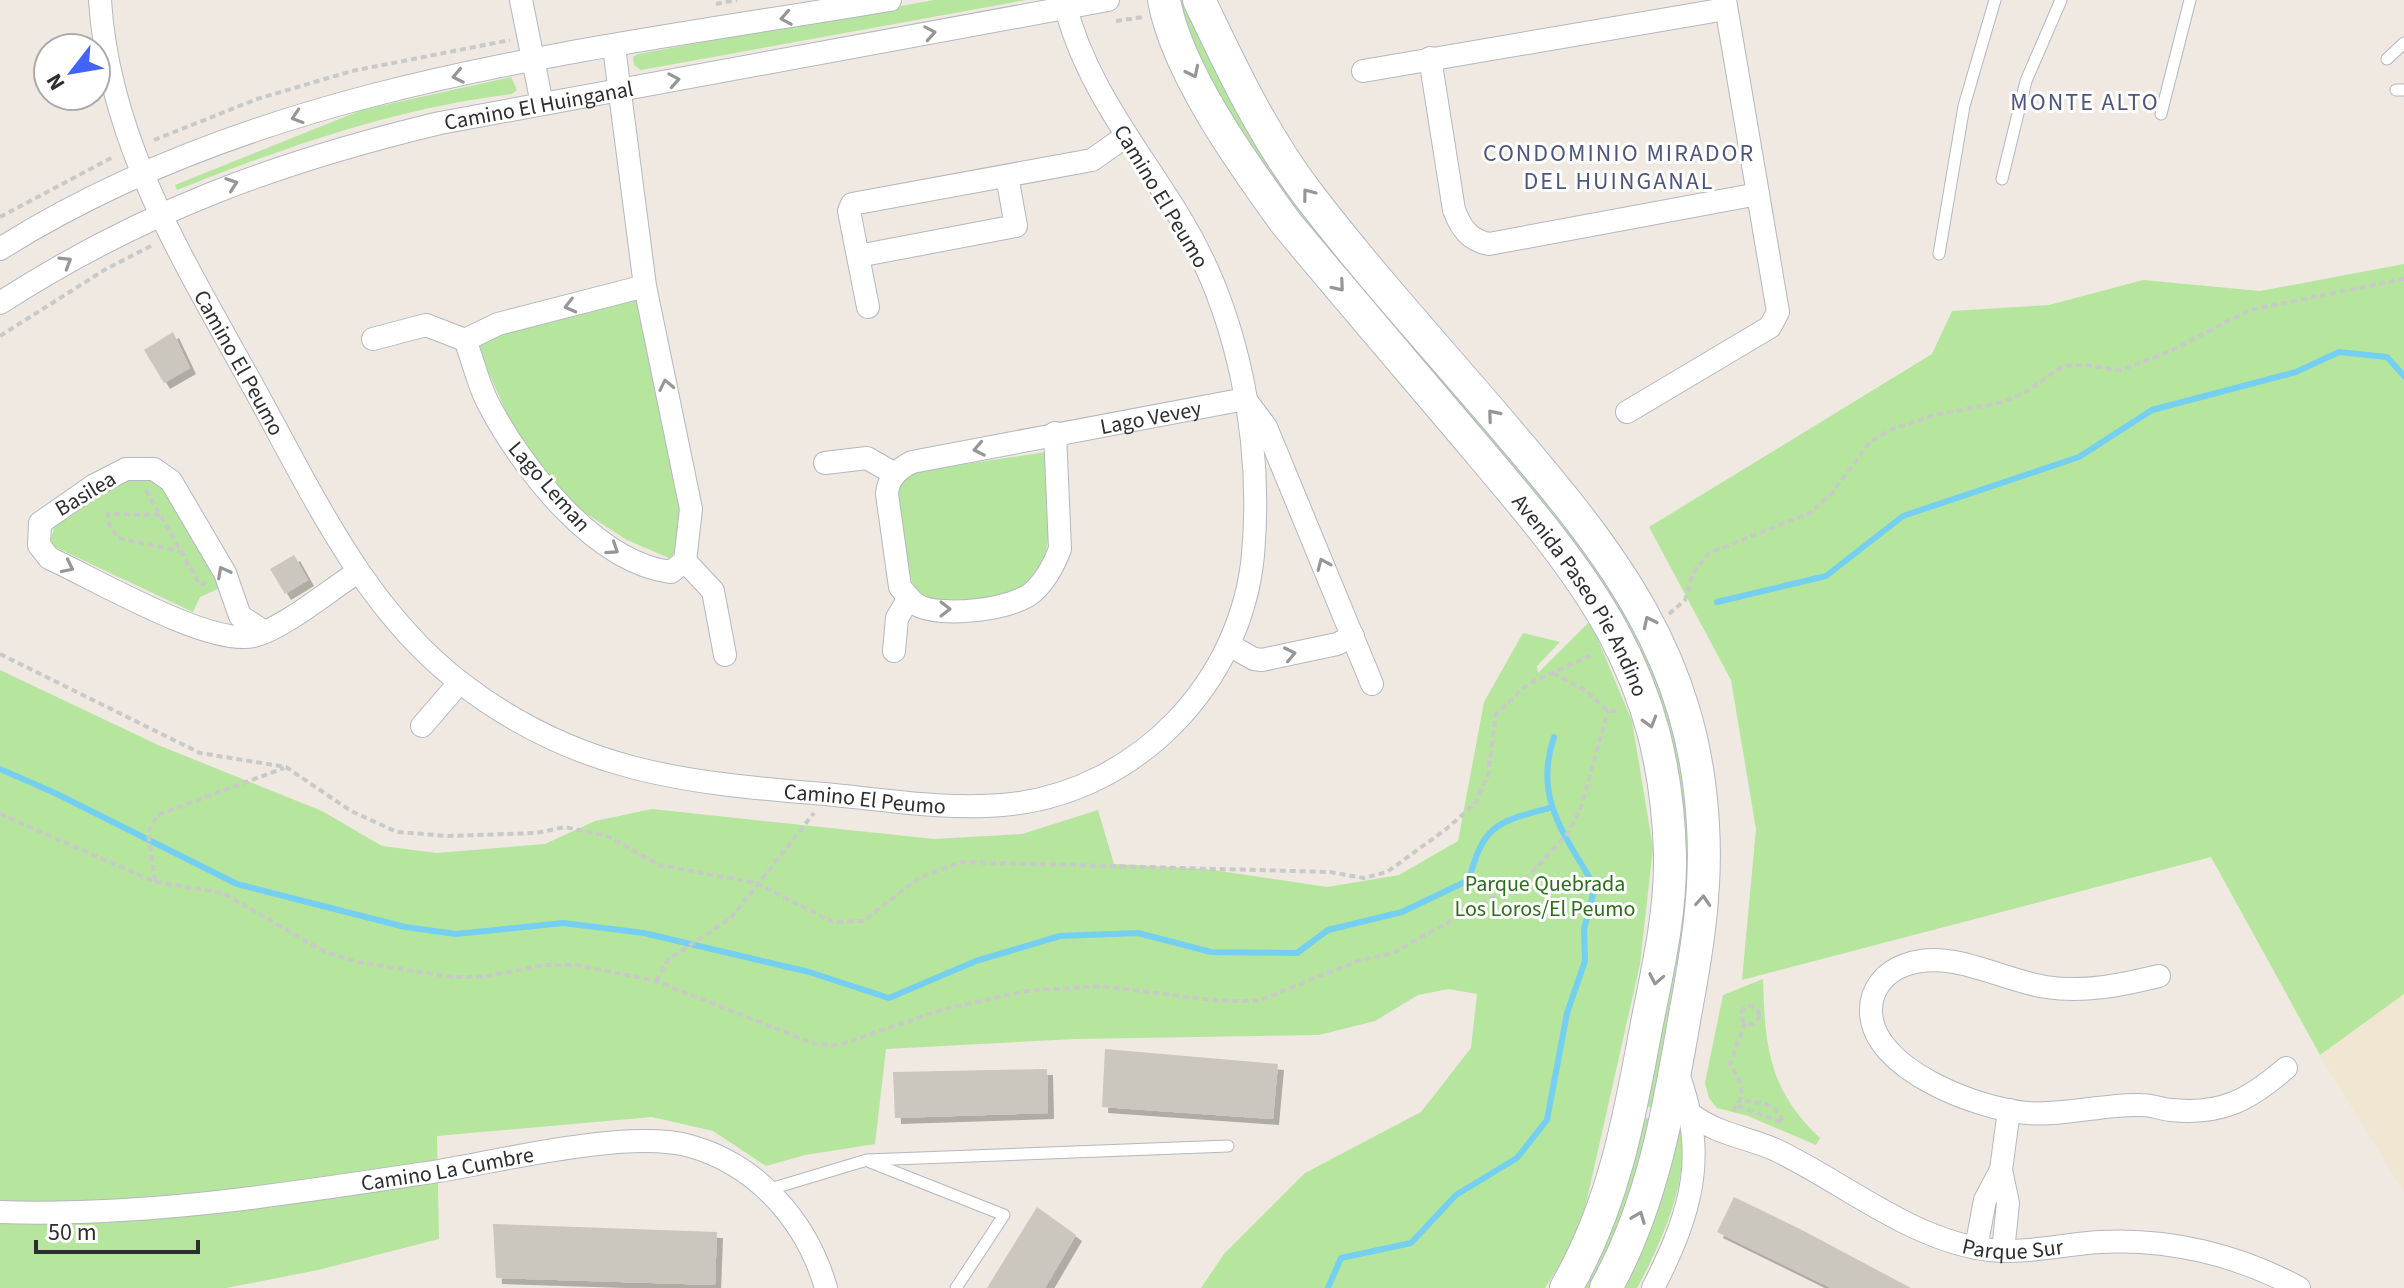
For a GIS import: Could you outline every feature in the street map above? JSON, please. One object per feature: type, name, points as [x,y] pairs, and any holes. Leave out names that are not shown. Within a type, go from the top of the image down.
[{"type":"street","name":"Camino El Peumo","points":[[100,0],[110,77],[131,149],[171,237],[358,572],[398,624],[460,682],[531,729],[627,768],[687,781],[828,795],[993,806],[1041,799],[1085,786],[1125,765],[1168,729],[1203,689],[1229,645],[1244,603],[1253,553],[1252,472],[1245,399],[1230,332],[1206,266],[1177,212],[1126,136],[1093,78],[1067,12]]},
{"type":"street","points":[[521,0],[542,104]]},
{"type":"street","name":"Camino El Huinganal","points":[[0,249],[140,173],[371,93],[534,61],[890,0]]},
{"type":"street","name":"Camino El Huinganal","points":[[0,303],[85,251],[160,214],[231,185],[352,144],[621,89],[1067,12],[1108,0]]},
{"type":"street","name":"Avenida Paseo Pie Andino","points":[[1199,0],[1249,106],[1310,196],[1581,518],[1628,584],[1652,626],[1689,731],[1703,823],[1700,938],[1676,1069],[1645,1200],[1606,1288]]},
{"type":"street","points":[[1363,71],[1725,5],[1778,312],[1770,327],[1627,412]]},
{"type":"street","name":"Avenida Paseo Pie Andino","points":[[1155,8],[1256,182],[1310,252],[1571,562],[1601,606],[1644,699],[1660,761],[1668,822],[1670,869],[1665,927],[1615,1180],[1591,1241],[1566,1288]]},
{"type":"street","points":[[614,47],[645,286],[691,509],[685,561],[713,591],[725,655]]},
{"type":"street","points":[[1430,58],[1454,210],[1460,225],[1474,241],[1489,244],[1758,194]]},
{"type":"street","points":[[868,307],[849,211],[852,204],[1092,160],[1126,136]]},
{"type":"street","points":[[858,256],[1016,226],[1007,176]]},
{"type":"street","points":[[373,339],[426,325],[465,340],[498,324],[645,286]]},
{"type":"street","name":"Lago Leman","points":[[465,340],[486,400],[515,452],[570,513],[597,539],[649,570],[671,572],[685,561]]},
{"type":"street","name":"Camino El Peumo","points":[[1245,399],[1266,427],[1372,684]]},
{"type":"street","name":"Lago Vevey","points":[[895,474],[912,462],[1245,399]]},
{"type":"street","points":[[825,463],[867,458],[895,474],[887,484],[887,494],[900,587],[909,598],[933,610],[1004,608],[1031,594],[1053,566],[1060,549],[1055,433]]},
{"type":"street","name":"Basilea","points":[[160,472],[146,467],[126,469],[51,513],[38,530],[43,552],[196,628],[238,637],[265,632],[358,572]]},
{"type":"street","points":[[160,472],[171,481],[231,587],[233,604],[240,616],[265,632]]},
{"type":"street","points":[[894,651],[897,618],[909,598]]},
{"type":"street","points":[[1229,645],[1262,660],[1337,644],[1353,636]]},
{"type":"street","points":[[422,726],[460,682]]},
{"type":"street","points":[[2159,976],[2102,989],[2066,989],[2026,984],[1963,964],[1932,960],[1904,965],[1879,982],[1871,1002],[1870,1015],[1877,1036],[1889,1052],[1940,1087],[2009,1110],[2037,1113],[2133,1105],[2185,1110],[2224,1107],[2249,1098],[2286,1068]]},
{"type":"street","points":[[1653,1288],[1671,1248],[1694,1175],[1692,1115],[1676,1069]]},
{"type":"street","points":[[2003,1251],[2008,1203],[2001,1170],[2009,1110]]},
{"type":"street","name":"Parque Sur","points":[[1692,1115],[1717,1131],[1779,1152],[1925,1231],[1976,1248],[2003,1251],[2101,1242],[2155,1243],[2233,1259],[2299,1288]]},
{"type":"street","points":[[1694,1175],[1712,1152],[1742,1140]]},
{"type":"street","name":"Camino La Cumbre","points":[[0,1212],[93,1212],[250,1196],[647,1141],[690,1146],[713,1154],[767,1190],[802,1232],[826,1288]]},
{"type":"street","points":[[1976,1248],[1985,1200],[2001,1170]]},
{"type":"lane","points":[[1939,254],[1964,106],[1995,0]]},
{"type":"lane","points":[[2002,179],[2026,81],[2061,0]]},
{"type":"lane","points":[[2161,114],[2190,0]]},
{"type":"lane","points":[[2387,59],[2404,43]]},
{"type":"lane","points":[[767,1190],[867,1160],[1228,1146]]},
{"type":"lane","points":[[867,1160],[1004,1215],[956,1288]]},
{"type":"path","points":[[1067,12],[1155,8]]},
{"type":"path","points":[[0,217],[131,149]]},
{"type":"path","points":[[0,336],[106,269],[171,237]]},
{"type":"path","points":[[1652,626],[1685,600],[1693,573],[1709,553],[1810,513],[1832,493],[1870,442],[1892,429],[1935,415],[2003,402],[2024,393],[2063,366],[2085,365],[2121,370],[2173,350],[2249,310],[2404,279]]},
{"type":"path","points":[[160,472],[146,491],[200,585],[205,583],[212,595],[231,587]]},
{"type":"path","points":[[160,515],[108,514],[107,521],[118,538],[180,551]]},
{"type":"path","points":[[0,654],[200,753],[286,767],[351,811],[397,832],[448,836],[536,833],[565,827],[607,836],[659,865],[756,883],[833,922],[863,921],[919,878],[961,862],[1330,872],[1364,878],[1387,872],[1417,853],[1475,804],[1488,775],[1496,714],[1528,684],[1601,650]]},
{"type":"path","points":[[1553,673],[1585,690],[1608,711],[1626,712]]},
{"type":"path","points":[[0,814],[155,882],[223,893],[323,951],[357,962],[452,977],[482,977],[545,965],[577,965],[656,981],[815,1044],[827,1045],[868,1037],[895,1024],[944,1009],[1026,991],[1102,986],[1221,1001],[1258,1001],[1357,961],[1393,953],[1526,879],[1568,833],[1580,810],[1608,711]]},
{"type":"path","points":[[155,882],[148,833],[157,815],[286,767]]},
{"type":"path","points":[[656,981],[668,960],[731,918],[828,795]]},
{"type":"path","points":[[1729,1116],[1739,1103],[1740,1078],[1730,1065],[1745,1022],[1742,1011],[1750,1006],[1755,1008],[1757,1020],[1745,1022]]},
{"type":"path","points":[[1739,1103],[1769,1105],[1780,1114],[1783,1123],[1739,1103]]},
{"type":"shaded area","points":[[2404,994],[2404,1192],[2320,1055]]},
{"type":"green space","points":[[934,0],[1026,0],[641,70],[634,65],[633,57],[638,54]]},
{"type":"green space","points":[[1178,0],[1184,0],[1470,406],[1621,596],[1674,721],[1692,816],[1689,894],[1652,1108],[1642,1104],[1655,1024],[1653,687],[1290,212],[1201,67]]},
{"type":"green space","points":[[511,77],[517,90],[512,94],[384,119],[300,144],[177,190],[175,185],[362,110]]},
{"type":"green space","points":[[2404,264],[2404,994],[2320,1055],[2211,857],[1742,980],[1756,829],[1731,680],[1649,527],[1932,354],[1952,311],[2049,305],[2143,280],[2260,291]]},
{"type":"green space","points":[[639,297],[692,541],[669,558],[627,540],[576,507],[522,448],[476,344],[501,332]]},
{"type":"green space","points":[[1046,452],[1049,530],[1046,553],[1037,573],[1023,588],[1001,598],[942,601],[929,599],[918,592],[906,558],[900,523],[898,494],[903,481],[918,471]]},
{"type":"green space","points":[[124,478],[154,479],[169,488],[222,587],[200,597],[193,612],[53,546],[51,539],[55,524]]},
{"type":"green space","name":"Parque Quebrada Los Loros/El Peumo","points":[[1590,621],[1632,721],[1653,848],[1640,964],[1585,1208],[1566,1255],[1545,1288],[1201,1288],[1224,1254],[1305,1173],[1421,1112],[1471,1048],[1477,994],[1449,989],[1418,995],[1375,1021],[1319,1035],[1075,1039],[886,1049],[875,1144],[805,1155],[766,1166],[713,1131],[652,1117],[437,1136],[439,1239],[318,1270],[226,1288],[0,1288],[0,670],[158,745],[322,811],[382,846],[437,853],[545,844],[595,821],[652,809],[934,839],[1022,834],[1098,810],[1114,864],[1206,869],[1327,887],[1399,875],[1458,841],[1484,702],[1523,633],[1560,642],[1537,666],[1538,673]]},
{"type":"green space","points":[[1763,979],[1765,1025],[1773,1065],[1789,1102],[1820,1138],[1816,1145],[1748,1116],[1717,1108],[1709,1098],[1705,1083],[1723,995]]},
{"type":"green space","points":[[1678,1107],[1683,1129],[1683,1152],[1675,1200],[1658,1246],[1637,1288],[1621,1288]]},
{"type":"green space","points":[[1640,1117],[1651,1119],[1647,1159],[1592,1288],[1579,1288]]},
{"type":"building","points":[[173,332],[190,368],[164,383],[144,350]]},
{"type":"building","points":[[294,555],[308,580],[285,594],[270,569]]},
{"type":"building","points":[[1105,1049],[1278,1064],[1273,1119],[1102,1107]]},
{"type":"building","points":[[1047,1069],[1048,1113],[895,1118],[893,1072]]},
{"type":"building","points":[[1734,1197],[1911,1288],[1831,1288],[1717,1232]]},
{"type":"building","points":[[1037,1207],[1076,1235],[1045,1288],[987,1288]]},
{"type":"building","points":[[493,1224],[717,1232],[715,1285],[496,1278]]},
{"type":"waterway","points":[[1717,602],[1826,576],[1903,516],[2079,457],[2152,410],[2296,372],[2339,352],[2387,357],[2404,376]]},
{"type":"waterway","points":[[1328,1288],[1341,1258],[1411,1243],[1456,1195],[1517,1158],[1547,1120],[1567,1013],[1585,961],[1584,929],[1595,887],[1563,833],[1550,798],[1547,779],[1554,737]]},
{"type":"waterway","points":[[0,769],[55,793],[237,884],[405,927],[456,934],[563,923],[644,933],[809,972],[889,998],[976,961],[1060,936],[1138,933],[1211,952],[1297,953],[1328,930],[1402,912],[1469,880],[1480,847],[1495,828],[1517,817],[1549,808]]},
{"type":"district","name":"MONTE ALTO","points":[[2085,102]]},
{"type":"district","name":"CONDOMINIO MIRADOR DEL HUINGANAL","points":[[1619,167]]}]
